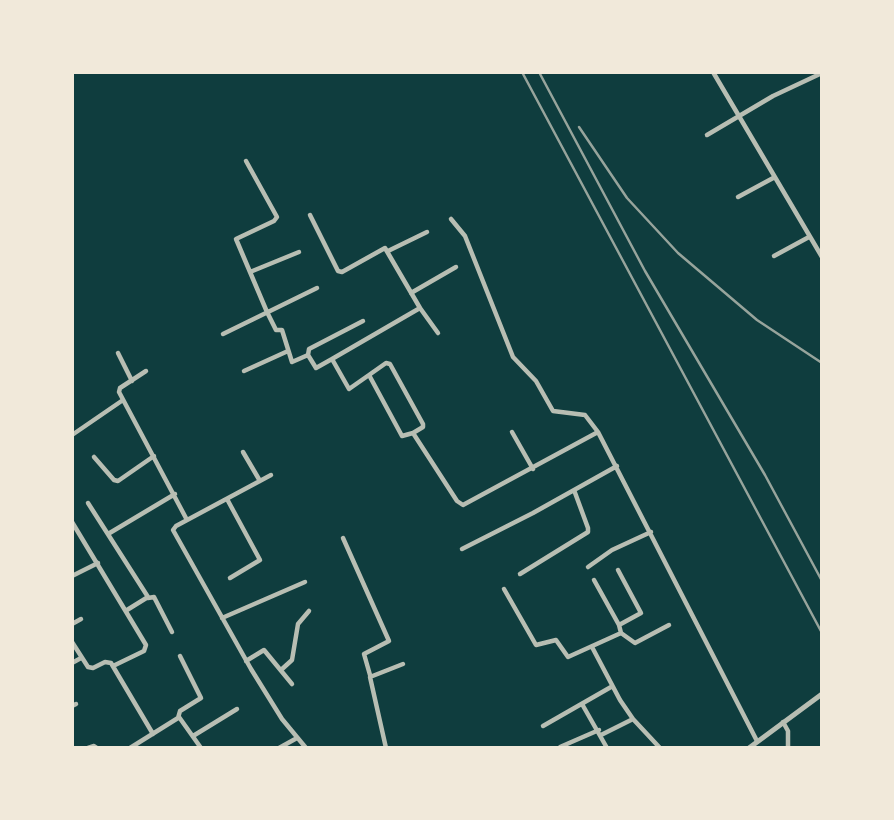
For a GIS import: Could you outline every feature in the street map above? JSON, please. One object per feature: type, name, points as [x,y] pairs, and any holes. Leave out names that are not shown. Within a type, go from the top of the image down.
[{"type":"street","points":[[713,72],[822,257]]},
{"type":"street","points":[[707,135],[773,96],[822,73]]},
{"type":"street","points":[[246,161],[277,217],[274,221],[236,239],[276,330],[282,330],[292,362],[308,355]]},
{"type":"street","points":[[738,197],[775,177]]},
{"type":"street","points":[[310,215],[338,271],[342,272],[383,248],[388,251],[411,293],[438,333]]},
{"type":"street","points":[[451,219],[465,236],[513,357],[536,381],[553,411],[585,415],[598,432],[757,741]]},
{"type":"street","points":[[388,251],[427,232]]},
{"type":"street","points":[[774,257],[809,237]]},
{"type":"street","points":[[250,272],[299,252]]},
{"type":"street","points":[[411,293],[456,267]]},
{"type":"street","points":[[223,334],[317,288]]},
{"type":"street","points":[[363,321],[309,349],[308,355],[315,368],[420,307]]},
{"type":"street","points":[[244,371],[288,351]]},
{"type":"street","points":[[118,353],[132,381]]},
{"type":"street","points":[[332,359],[349,388],[386,363],[390,364],[423,427],[402,436],[369,375]]},
{"type":"street","points":[[146,372],[118,390],[187,520]]},
{"type":"street","points":[[72,435],[123,400]]},
{"type":"street","points":[[512,432],[533,469]]},
{"type":"street","points":[[414,433],[457,501],[463,505],[598,432]]},
{"type":"street","points":[[243,452],[260,481]]},
{"type":"street","points":[[94,457],[114,480],[118,481],[154,456]]},
{"type":"street","points":[[462,549],[617,466]]},
{"type":"street","points":[[271,475],[173,530],[246,661],[282,719],[306,748]]},
{"type":"street","points":[[520,573],[587,532],[588,528],[574,490]]},
{"type":"street","points":[[108,534],[175,494]]},
{"type":"street","points":[[227,499],[260,560],[230,578]]},
{"type":"street","points":[[88,503],[148,598]]},
{"type":"street","points":[[72,522],[127,610],[146,647],[144,651],[113,666]]},
{"type":"street","points":[[587,567],[651,532]]},
{"type":"street","points":[[343,538],[389,642],[364,654],[386,748]]},
{"type":"street","points":[[72,576],[98,563]]},
{"type":"street","points":[[618,570],[641,613],[619,625]]},
{"type":"street","points":[[594,580],[621,633],[635,643],[670,625]]},
{"type":"street","points":[[222,618],[304,582]]},
{"type":"street","points":[[504,589],[536,645],[556,640],[568,657],[621,633]]},
{"type":"street","points":[[127,610],[154,597],[172,632]]},
{"type":"street","points":[[281,670],[292,660],[296,627],[309,611]]},
{"type":"street","points":[[72,624],[81,619]]},
{"type":"street","points":[[72,642],[90,668],[105,662],[113,666],[153,734]]},
{"type":"street","points":[[592,648],[611,687],[633,719],[660,748]]},
{"type":"street","points":[[246,661],[264,650],[292,684]]},
{"type":"street","points":[[180,656],[202,697],[178,712],[201,748]]},
{"type":"street","points":[[72,663],[81,658]]},
{"type":"street","points":[[370,675],[403,664]]},
{"type":"street","points":[[543,726],[611,687]]},
{"type":"street","points":[[749,748],[822,695]]},
{"type":"street","points":[[582,704],[607,748]]},
{"type":"street","points":[[192,736],[237,709]]},
{"type":"street","points":[[130,748],[179,716]]},
{"type":"street","points":[[560,747],[633,719]]},
{"type":"street","points":[[783,722],[788,731],[788,748]]},
{"type":"street","points":[[279,748],[297,738]]},
{"type":"street","points":[[88,748],[97,748]]},
{"type":"railway","points":[[522,72],[822,633]]},
{"type":"railway","points":[[539,72],[645,271],[765,475],[822,581]]},
{"type":"railway","points":[[579,127],[627,198],[678,253],[757,320],[822,363]]}]
